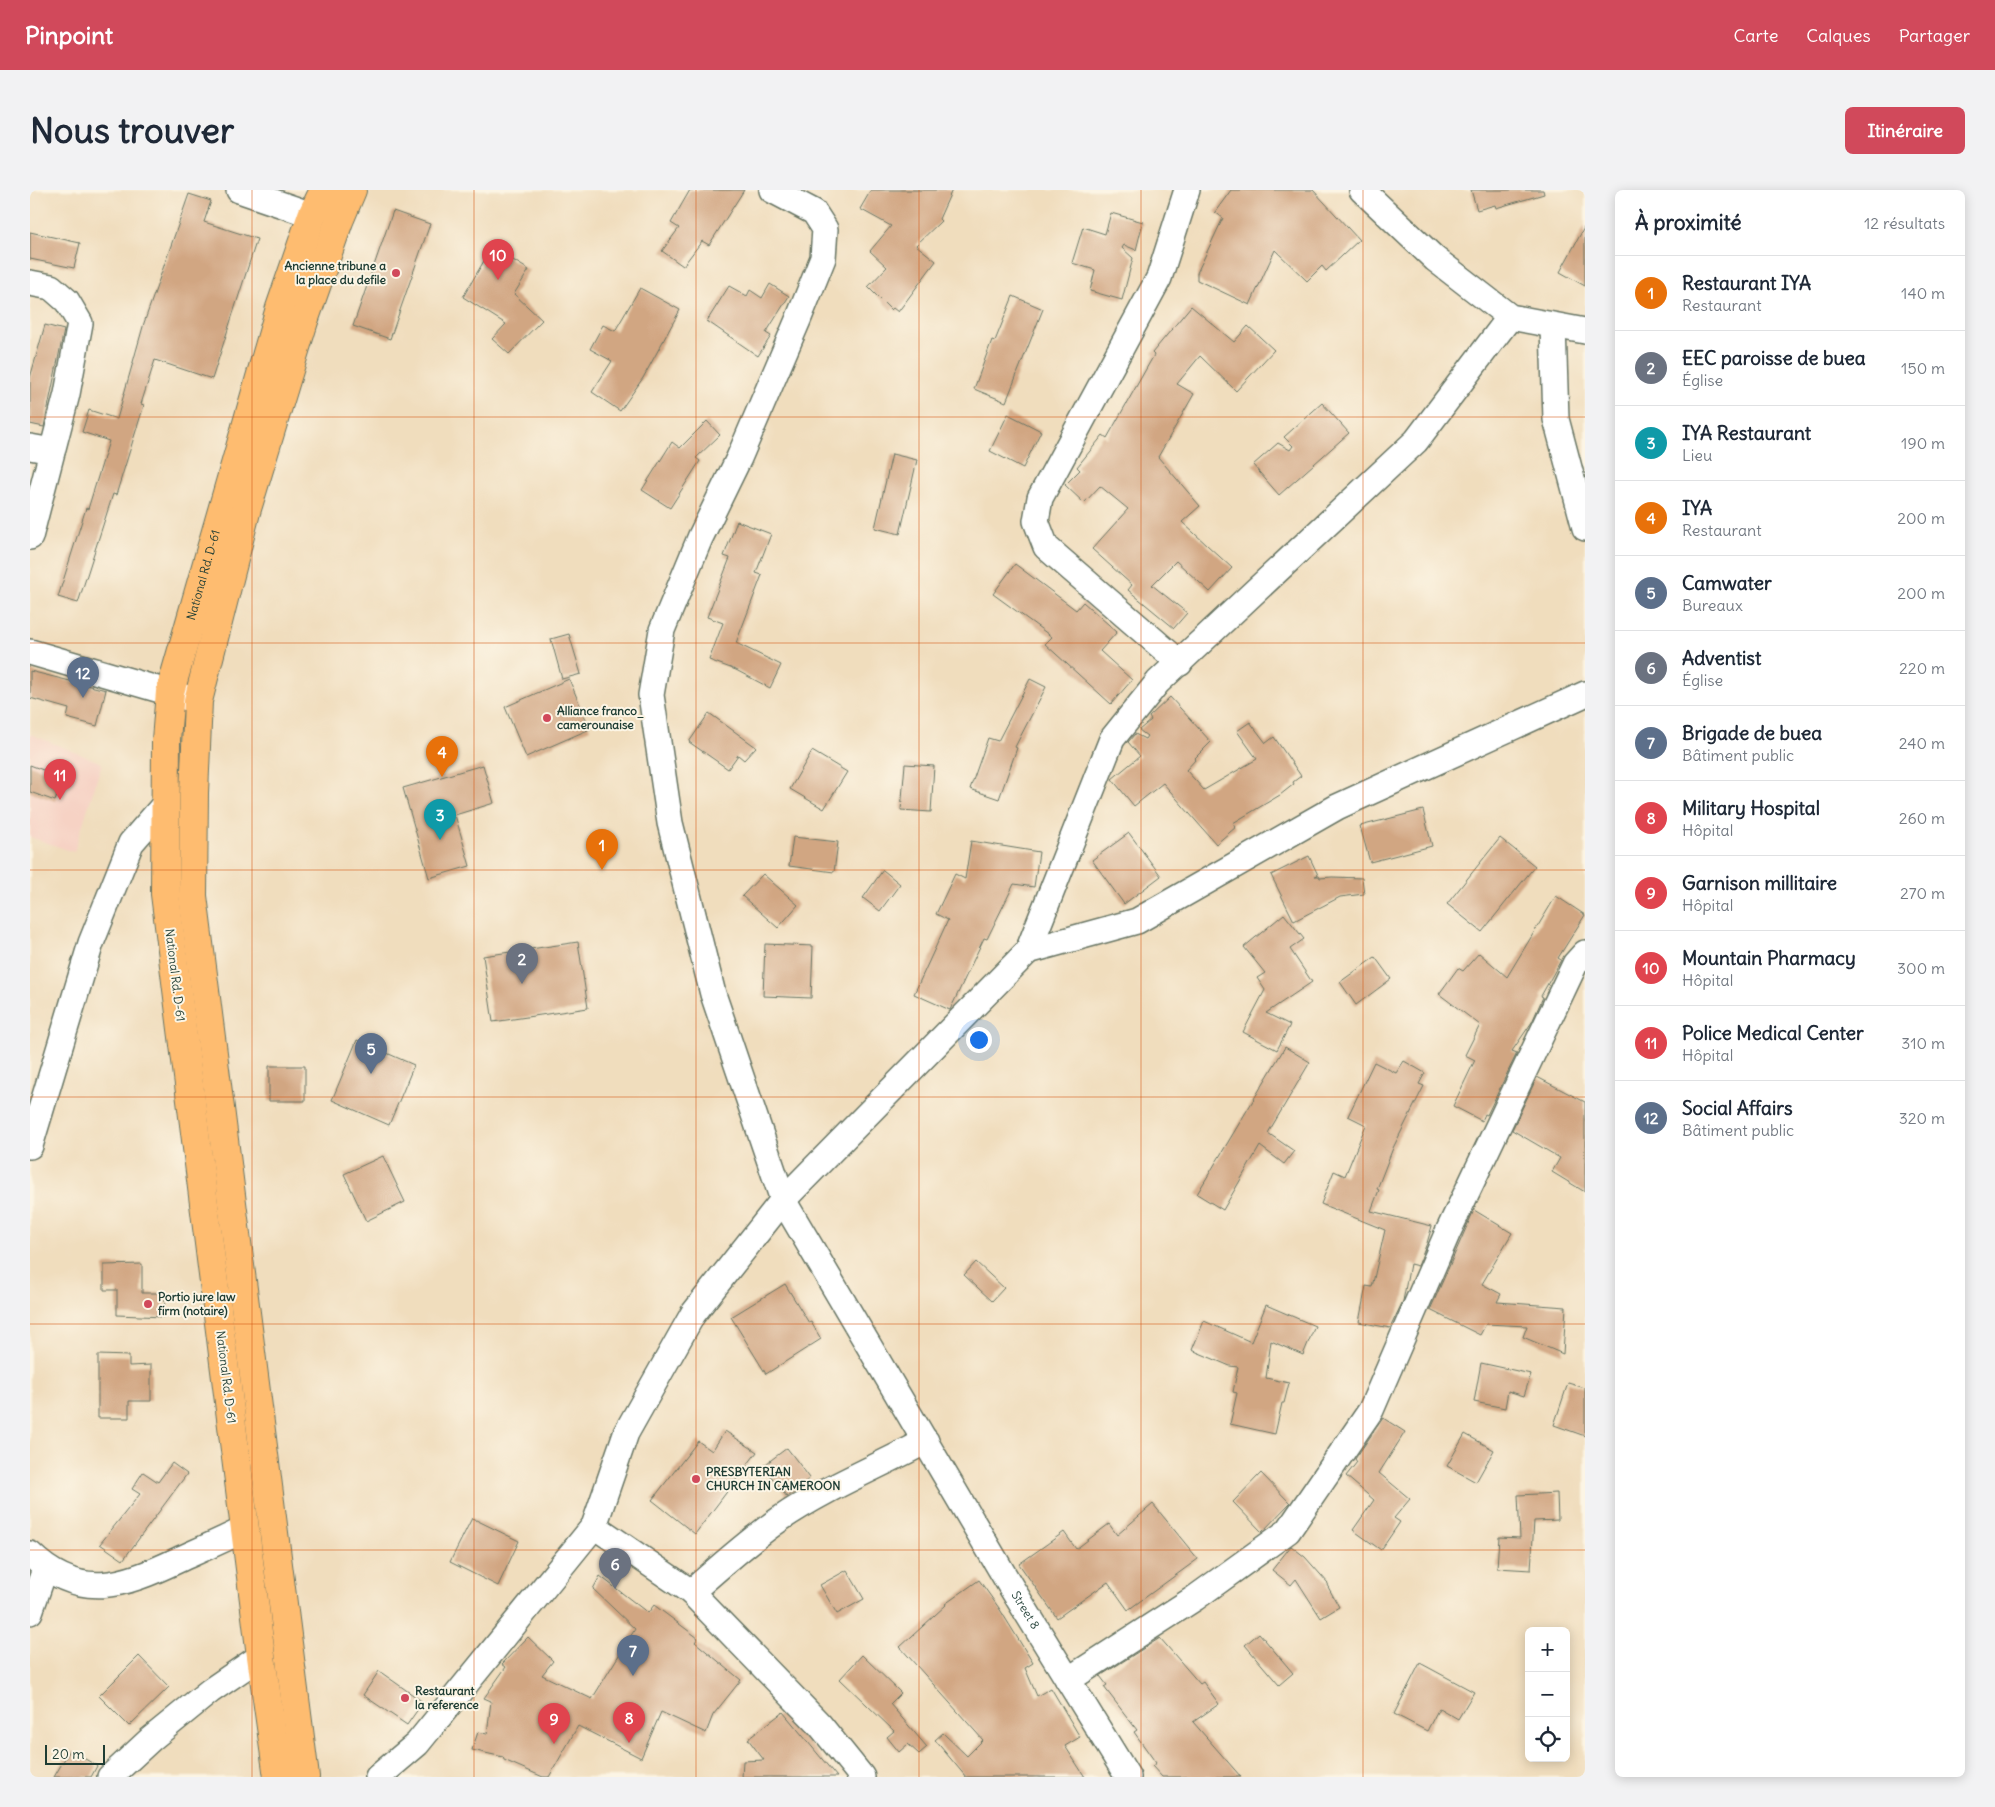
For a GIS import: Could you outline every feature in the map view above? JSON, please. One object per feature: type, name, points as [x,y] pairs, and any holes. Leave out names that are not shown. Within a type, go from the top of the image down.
[{"type":"highway","name":"National Rd. D-61","points":[[278,1777],[261,1656],[165,894],[166,740],[170,692],[280,308],[312,215],[324,190]]},
{"type":"highway","name":"National Rd. D-61","points":[[305,1777],[193,896],[194,793],[198,701],[246,512],[304,321],[339,221],[352,190]]},
{"type":"street","points":[[239,190],[312,215]]},
{"type":"street","name":"Street 8","points":[[772,190],[814,212],[825,229],[823,258],[739,458],[700,538],[662,630],[651,695],[670,823],[713,994],[783,1200],[1068,1680],[1128,1777]]},
{"type":"street","points":[[1180,663],[1046,547],[1036,522],[1040,498],[1159,278],[1187,190]]},
{"type":"street","points":[[1362,190],[1435,259],[1510,317],[1585,331]]},
{"type":"street","points":[[30,283],[51,287],[67,301],[80,323],[67,394],[41,449],[30,537]]},
{"type":"street","points":[[378,1777],[418,1744],[594,1526],[626,1433],[693,1314],[783,1200],[1028,951],[1112,739],[1158,682],[1416,441],[1510,317]]},
{"type":"street","points":[[1553,326],[1556,419],[1585,528]]},
{"type":"street","points":[[30,652],[198,701]]},
{"type":"street","points":[[1028,951],[1137,921],[1338,807],[1585,694]]},
{"type":"street","points":[[30,1146],[91,943],[131,843],[165,804]]},
{"type":"street","points":[[1068,1680],[1195,1598],[1288,1530],[1371,1410],[1447,1234],[1575,964],[1585,952]]},
{"type":"street","points":[[691,1592],[780,1519],[926,1442]]},
{"type":"street","points":[[594,1526],[691,1592],[820,1725],[862,1777]]},
{"type":"street","points":[[30,1612],[38,1561],[79,1584],[110,1585],[141,1578],[245,1529]]},
{"type":"street","points":[[110,1777],[151,1739],[210,1691],[261,1656]]},
{"type":"shaded area","points":[[30,734],[102,763],[74,852],[30,837]]},
{"type":"building","points":[[690,190],[744,190],[709,245],[702,241],[683,266],[662,251],[679,228],[671,223]]},
{"type":"building","points":[[871,190],[952,190],[939,219],[941,221],[916,245],[936,261],[898,312],[893,308],[891,310],[868,287],[887,267],[870,251],[891,226],[860,209]]},
{"type":"building","points":[[1231,190],[1313,190],[1359,240],[1326,271],[1322,266],[1307,281],[1275,250],[1250,305],[1197,280],[1197,273],[1223,218],[1215,212]]},
{"type":"building","points":[[1471,190],[1543,190],[1544,194],[1496,208],[1495,205],[1477,210]]},
{"type":"building","points":[[189,194],[211,201],[204,222],[257,239],[212,379],[155,360],[141,404],[144,405],[116,495],[113,494],[78,603],[58,597],[109,441],[82,432],[89,410],[117,419],[144,323]]},
{"type":"building","points":[[393,211],[430,224],[390,339],[353,326]]},
{"type":"building","points":[[1111,213],[1143,222],[1136,250],[1124,245],[1122,248],[1133,258],[1122,300],[1090,291],[1095,270],[1072,263],[1083,227],[1105,234]]},
{"type":"building","points":[[1585,226],[1585,286],[1560,272]]},
{"type":"building","points":[[30,232],[80,243],[74,268],[30,259]]},
{"type":"building","points":[[492,247],[529,270],[514,294],[542,320],[509,354],[492,339],[506,324],[463,297]]},
{"type":"building","points":[[770,284],[789,296],[766,333],[771,336],[758,356],[707,321],[729,286],[747,296],[750,290],[762,298]]},
{"type":"building","points":[[640,288],[680,310],[643,378],[620,411],[592,392],[612,361],[590,349],[603,325],[615,331]]},
{"type":"building","points":[[1013,296],[1043,309],[1006,402],[974,389],[992,340],[995,341]]},
{"type":"building","points":[[1191,306],[1234,342],[1248,326],[1274,350],[1236,391],[1200,356],[1177,384],[1194,394],[1158,457],[1200,506],[1182,522],[1232,568],[1210,592],[1176,561],[1152,585],[1187,613],[1174,628],[1128,590],[1132,585],[1092,549],[1128,509],[1100,486],[1084,503],[1065,485],[1080,470],[1077,467],[1103,435],[1107,438],[1154,355],[1152,353]]},
{"type":"building","points":[[45,325],[64,330],[44,427],[30,424],[30,378]]},
{"type":"building","points":[[1322,403],[1349,433],[1279,495],[1253,465],[1278,443],[1290,450],[1293,446],[1284,437]]},
{"type":"building","points":[[1008,414],[1041,431],[1023,468],[990,451]]},
{"type":"building","points":[[707,421],[720,435],[696,458],[700,461],[670,508],[642,490],[672,442],[680,448]]},
{"type":"building","points":[[892,454],[917,460],[900,534],[875,528]]},
{"type":"building","points":[[737,521],[771,534],[756,573],[762,575],[736,643],[781,665],[770,688],[736,670],[709,660],[723,623],[707,617],[730,558],[724,556]]},
{"type":"building","points":[[1015,564],[1076,610],[1083,602],[1117,632],[1100,651],[1132,680],[1111,704],[1045,644],[1052,637],[993,594]]},
{"type":"building","points":[[569,634],[581,674],[562,679],[551,639]]},
{"type":"building","points":[[30,671],[106,690],[97,726],[67,718],[69,709],[30,698]]},
{"type":"building","name":"Alliance franco_ camerounaise","points":[[569,679],[590,729],[526,757],[505,707]]},
{"type":"building","points":[[1030,679],[1046,687],[1015,747],[1017,748],[999,799],[970,789],[988,738],[998,741]]},
{"type":"building","points":[[1170,697],[1211,742],[1186,770],[1204,790],[1257,759],[1237,731],[1250,722],[1266,743],[1274,737],[1301,776],[1280,795],[1233,823],[1236,827],[1216,844],[1163,783],[1134,806],[1112,779],[1140,756],[1128,742],[1135,734],[1145,739],[1147,736],[1139,730],[1151,720],[1149,717]]},
{"type":"building","points":[[709,713],[756,747],[744,760],[738,755],[728,769],[689,742]]},
{"type":"building","points":[[812,751],[847,772],[824,809],[790,789]]},
{"type":"building","points":[[905,764],[934,766],[931,812],[901,810]]},
{"type":"building","points":[[30,765],[64,778],[55,801],[30,792]]},
{"type":"building","points":[[483,765],[494,803],[455,815],[470,866],[429,878],[403,788]]},
{"type":"building","points":[[1423,810],[1432,846],[1370,862],[1360,826]]},
{"type":"building","points":[[1129,833],[1161,876],[1124,904],[1092,860]]},
{"type":"building","points":[[793,837],[838,842],[834,872],[789,866]]},
{"type":"building","points":[[1500,838],[1535,866],[1482,932],[1447,904]]},
{"type":"building","points":[[971,841],[1039,852],[1034,887],[1014,884],[987,939],[984,938],[950,1010],[914,994],[948,920],[936,914],[955,874],[965,879]]},
{"type":"building","points":[[1309,856],[1318,875],[1315,876],[1320,878],[1362,878],[1364,894],[1340,897],[1294,921],[1271,875]]},
{"type":"building","points":[[883,870],[900,884],[880,911],[863,898]]},
{"type":"building","points":[[763,874],[798,905],[778,928],[742,896]]},
{"type":"building","points":[[1556,896],[1585,915],[1558,958],[1561,960],[1541,996],[1543,997],[1532,1022],[1512,1051],[1517,1053],[1487,1115],[1485,1114],[1482,1121],[1453,1106],[1475,1060],[1465,1055],[1480,1025],[1439,994],[1458,968],[1463,971],[1479,953],[1507,977]]},
{"type":"building","points":[[1284,914],[1304,939],[1290,949],[1312,982],[1266,1013],[1290,1025],[1277,1050],[1243,1032],[1265,990],[1257,978],[1265,973],[1244,947]]},
{"type":"building","points":[[578,942],[588,1008],[493,1022],[483,956]]},
{"type":"building","points":[[765,944],[813,946],[811,998],[763,996]]},
{"type":"building","points":[[1375,957],[1391,979],[1356,1005],[1340,982]]},
{"type":"building","points":[[357,1040],[414,1065],[389,1125],[332,1100]]},
{"type":"building","points":[[1285,1047],[1310,1062],[1268,1133],[1294,1151],[1284,1164],[1260,1146],[1223,1210],[1197,1194]]},
{"type":"building","points":[[1404,1061],[1425,1073],[1419,1084],[1424,1086],[1393,1148],[1377,1189],[1379,1190],[1371,1211],[1432,1226],[1418,1266],[1410,1264],[1403,1301],[1390,1328],[1359,1322],[1366,1286],[1372,1287],[1385,1230],[1321,1204],[1334,1171],[1345,1176],[1366,1125],[1348,1116],[1374,1062],[1396,1073]]},
{"type":"building","points":[[269,1066],[305,1066],[305,1101],[269,1101]]},
{"type":"building","points":[[1537,1077],[1585,1102],[1585,1192],[1552,1172],[1560,1158],[1512,1130]]},
{"type":"building","points":[[383,1156],[405,1202],[366,1221],[344,1174]]},
{"type":"building","points":[[1474,1210],[1512,1233],[1482,1284],[1501,1294],[1497,1302],[1566,1307],[1563,1354],[1523,1337],[1527,1326],[1486,1324],[1480,1335],[1430,1310]]},
{"type":"building","points":[[976,1262],[1004,1288],[992,1301],[964,1275]]},
{"type":"building","points":[[142,1264],[142,1293],[165,1293],[164,1317],[117,1315],[117,1290],[104,1290],[104,1265]]},
{"type":"building","points":[[785,1284],[821,1339],[766,1374],[731,1317]]},
{"type":"building","points":[[1266,1305],[1315,1326],[1303,1355],[1271,1341],[1266,1378],[1289,1383],[1275,1434],[1230,1424],[1237,1393],[1233,1392],[1238,1367],[1230,1366],[1192,1350],[1204,1321],[1251,1342]]},
{"type":"building","points":[[98,1355],[129,1356],[129,1366],[151,1365],[151,1401],[129,1401],[129,1418],[98,1418]]},
{"type":"building","points":[[1481,1363],[1531,1374],[1524,1396],[1508,1391],[1505,1408],[1474,1402]]},
{"type":"building","points":[[1568,1383],[1585,1388],[1585,1436],[1554,1425]]},
{"type":"building","points":[[1383,1418],[1405,1432],[1379,1473],[1410,1499],[1394,1518],[1400,1522],[1381,1550],[1353,1530],[1374,1500],[1346,1476],[1357,1462],[1355,1459]]},
{"type":"building","points":[[725,1431],[757,1452],[695,1534],[652,1500],[698,1441],[712,1451]]},
{"type":"building","points":[[1465,1434],[1494,1450],[1476,1482],[1447,1466]]},
{"type":"building","points":[[787,1448],[810,1478],[787,1497],[763,1466]]},
{"type":"building","points":[[172,1463],[187,1474],[123,1560],[100,1544],[140,1494],[132,1489],[143,1472],[158,1482]]},
{"type":"building","points":[[1261,1473],[1290,1503],[1262,1532],[1233,1502]]},
{"type":"building","points":[[1557,1493],[1558,1520],[1534,1521],[1531,1570],[1497,1568],[1499,1537],[1520,1538],[1518,1495]]},
{"type":"building","points":[[1153,1504],[1198,1559],[1128,1610],[1108,1582],[1057,1618],[1019,1564],[1064,1532],[1076,1549],[1109,1524],[1117,1535]]},
{"type":"building","points":[[472,1518],[519,1541],[498,1586],[450,1562]]},
{"type":"building","points":[[1291,1546],[1305,1557],[1328,1583],[1327,1585],[1339,1607],[1321,1618],[1296,1579],[1291,1585],[1272,1570]]},
{"type":"building","points":[[847,1570],[864,1599],[837,1614],[820,1585]]},
{"type":"building","points":[[600,1576],[648,1613],[654,1605],[698,1638],[695,1642],[741,1680],[713,1715],[706,1733],[661,1712],[641,1758],[578,1726],[549,1777],[543,1777],[504,1760],[503,1757],[472,1750],[478,1732],[487,1734],[491,1701],[484,1698],[506,1667],[502,1664],[528,1637],[553,1661],[542,1675],[592,1699],[635,1629],[593,1589]]},
{"type":"building","points":[[979,1580],[1033,1663],[1025,1668],[1037,1696],[1051,1688],[1080,1737],[1065,1746],[1085,1777],[966,1777],[935,1740],[943,1733],[967,1756],[983,1740],[900,1647],[945,1604]]},
{"type":"building","points":[[1259,1633],[1293,1673],[1279,1685],[1245,1645]]},
{"type":"building","points":[[1160,1638],[1200,1684],[1203,1682],[1219,1704],[1193,1722],[1241,1777],[1162,1777],[1152,1766],[1156,1763],[1134,1732],[1137,1730],[1104,1687],[1107,1685],[1100,1676]]},
{"type":"building","points":[[862,1655],[901,1693],[890,1704],[927,1747],[919,1754],[908,1744],[899,1752],[887,1737],[894,1731],[840,1679]]},
{"type":"building","points":[[139,1656],[169,1687],[129,1726],[99,1696]]},
{"type":"building","points":[[1420,1663],[1474,1692],[1458,1719],[1439,1708],[1427,1731],[1394,1714]]},
{"type":"building","points":[[379,1671],[423,1702],[407,1725],[363,1695]]},
{"type":"building","points":[[783,1712],[837,1777],[742,1777],[743,1761],[764,1760],[748,1739]]},
{"type":"building","points":[[70,1750],[97,1766],[91,1777],[54,1777]]},
{"type":"place","name":"Ancienne tribune a la place du defile","points":[[396,273]]},
{"type":"place","name":"Mountain Pharmacy","points":[[498,280]]},
{"type":"place","name":"Social Affairs","points":[[83,698]]},
{"type":"place","name":"Alliance franco_ camerounaise","points":[[547,718]]},
{"type":"place","name":"IYA","points":[[442,777]]},
{"type":"place","name":"Police Medical Center","points":[[60,800]]},
{"type":"place","name":"IYA Restaurant","points":[[440,840]]},
{"type":"place","name":"Restaurant IYA","points":[[602,870]]},
{"type":"place","name":"EEC paroisse de buea","points":[[522,984]]},
{"type":"place","name":"Camwater","points":[[371,1074]]},
{"type":"place","name":"Portio jure law firm (notaire)","points":[[148,1304]]},
{"type":"place","name":"PRESBYTERIAN CHURCH IN CAMEROON","points":[[696,1479]]},
{"type":"place","name":"Adventist","points":[[615,1589]]},
{"type":"place","name":"Brigade de buea","points":[[633,1676]]},
{"type":"place","name":"Restaurant la reference","points":[[405,1698]]},
{"type":"place","name":"Military Hospital","points":[[629,1743]]},
{"type":"place","name":"Garnison millitaire","points":[[554,1744]]}]
